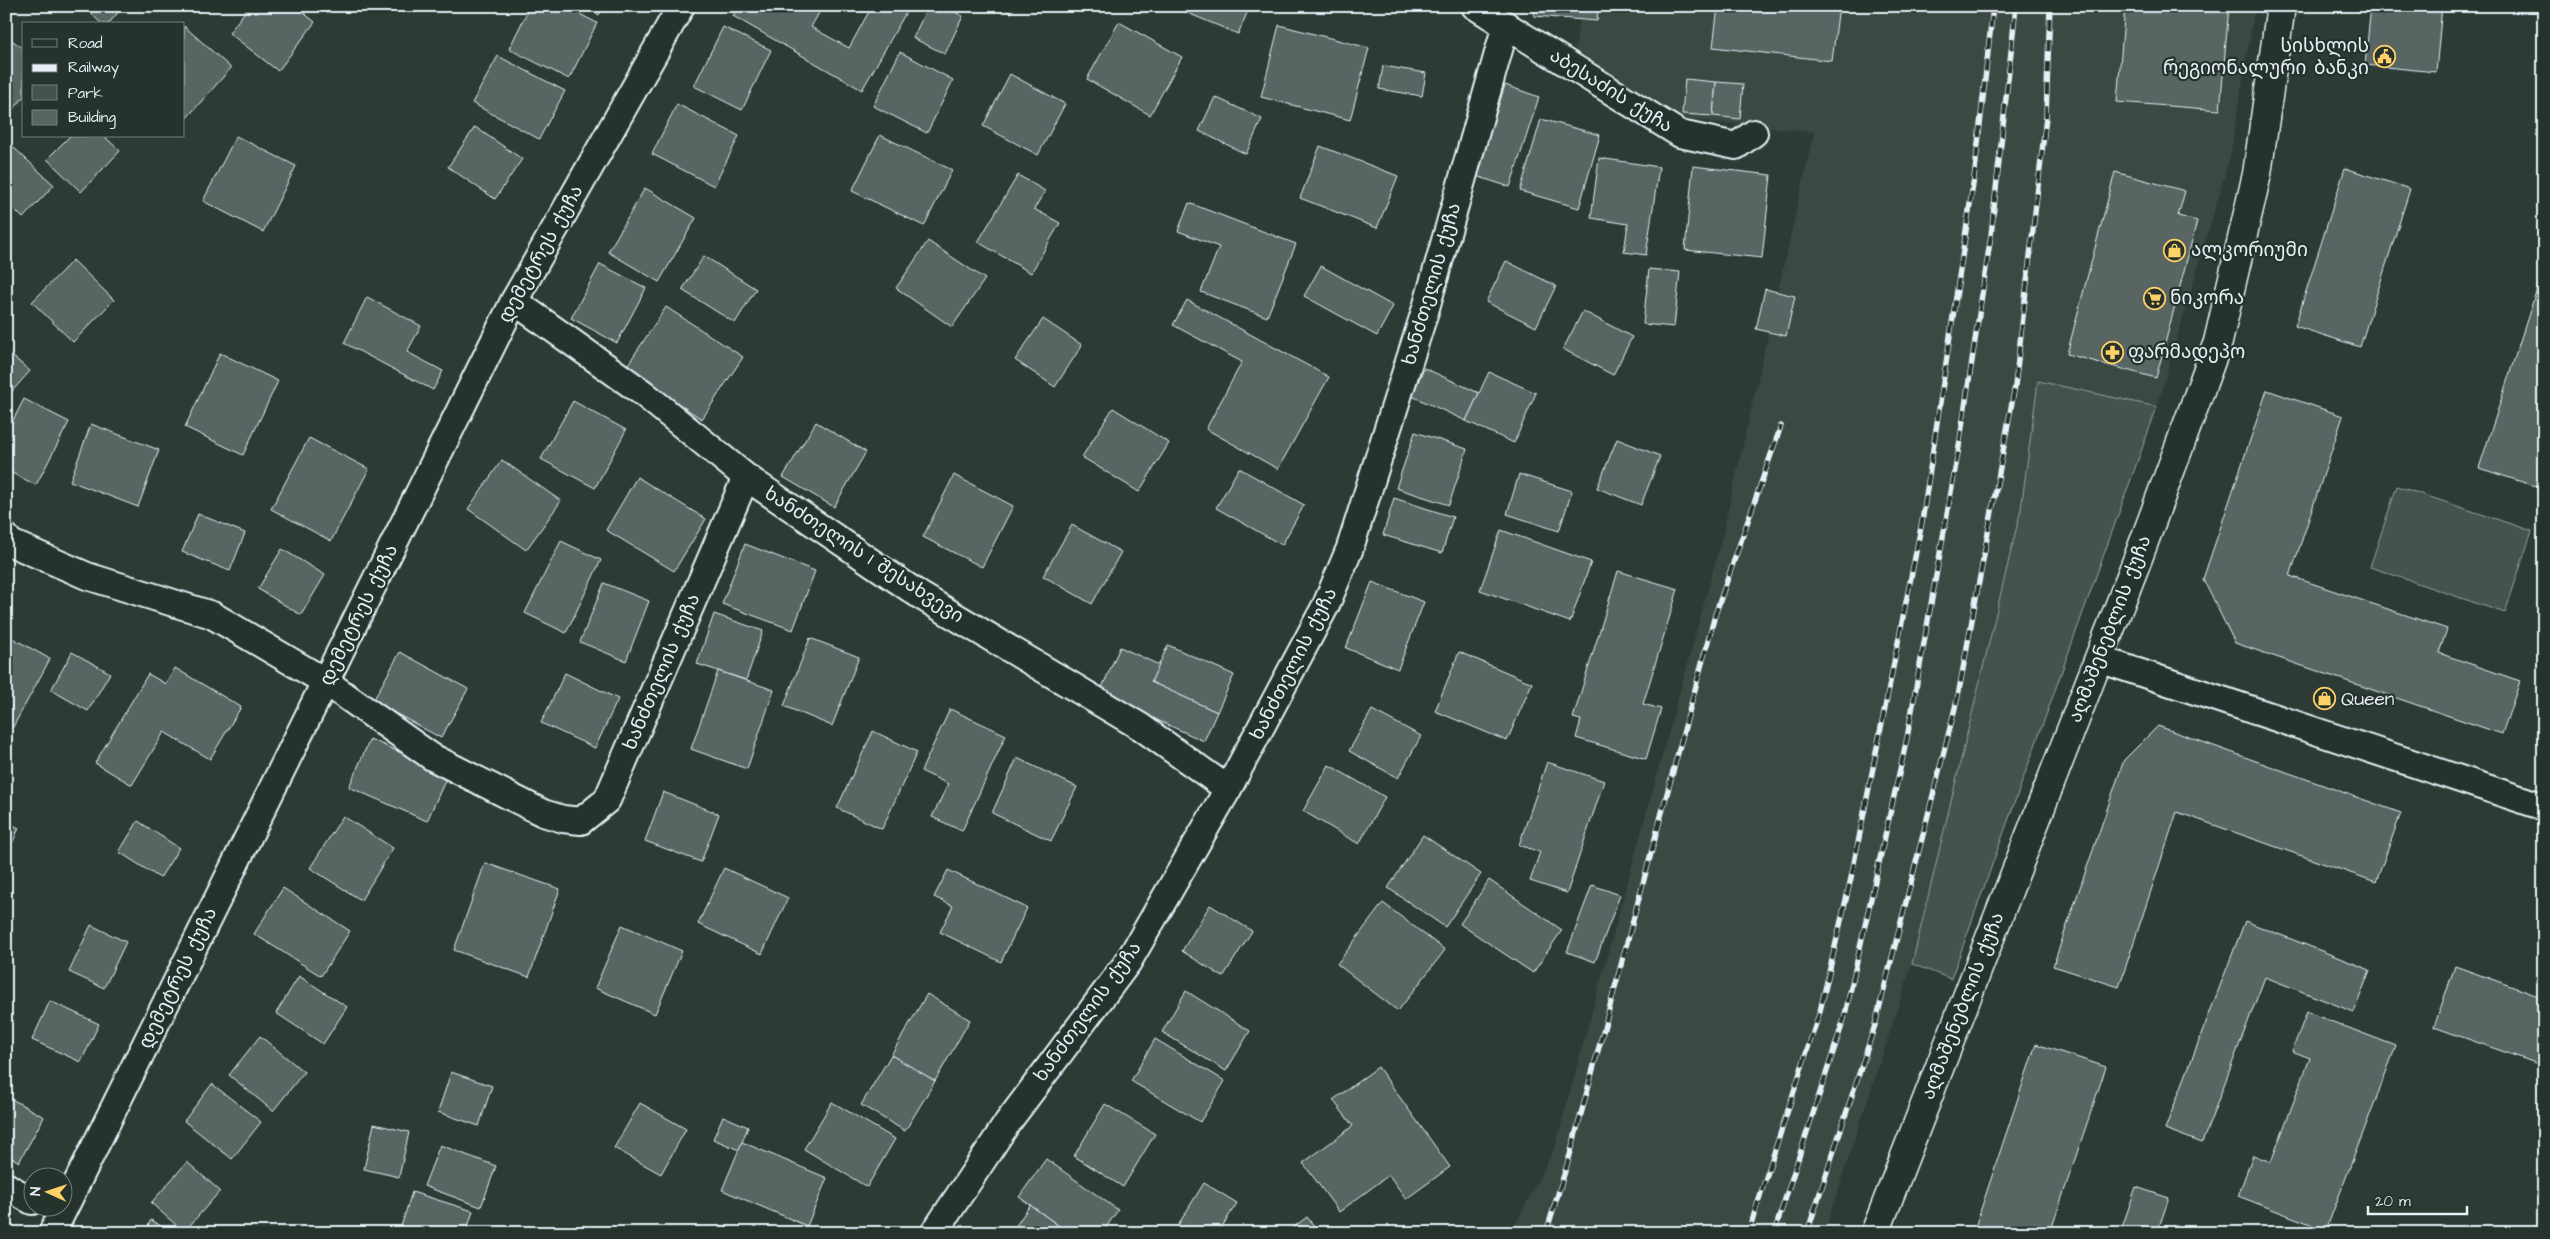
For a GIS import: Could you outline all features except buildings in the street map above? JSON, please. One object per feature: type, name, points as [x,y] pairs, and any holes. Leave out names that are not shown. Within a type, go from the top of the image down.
[{"type":"main road","name":"აღმაშენებლის ქუჩა","points":[[1874,1233],[2098,659],[2218,342],[2257,174],[2281,6]]},
{"type":"street","name":"დემეტრეს ქუჩა","points":[[52,1219],[326,682],[514,301],[680,6]]},
{"type":"street","name":"აბესაძის ქუჩა","points":[[1475,6],[1680,134],[1736,146],[1754,133]]},
{"type":"street","name":"ხანძთელის ქუჩა","points":[[934,1233],[1008,1122],[1128,962],[1228,789],[1326,606],[1350,548],[1426,308],[1506,25]]},
{"type":"street","name":"ხანძთელის I შესახვევი","points":[[514,301],[643,393],[746,478],[921,596],[1142,727],[1228,789]]},
{"type":"street","name":"ხანძთელის ქუჩა","points":[[326,682],[432,757],[543,812],[563,819],[581,821],[607,800],[746,478]]},
{"type":"street","points":[[6,537],[11,543],[87,576],[212,615],[326,682]]},
{"type":"street","points":[[2098,659],[2544,807]]},
{"type":"street","points":[[6,1186],[22,1195]]},
{"type":"shaded area","points":[[1581,6],[2255,6],[2230,157],[2157,407],[2038,381],[2021,509],[1912,964],[1824,1233],[1511,1233],[1555,1147],[1721,541],[1814,132],[1674,118],[1575,50]]},
{"type":"green space","points":[[2038,381],[2157,407],[1951,979],[1912,964],[2021,509]]},
{"type":"green space","points":[[2397,486],[2532,531],[2505,613],[2370,567]]},
{"type":"railway","points":[[1748,1233],[1820,1011],[1851,878],[1922,522],[1975,171],[1993,6]]},
{"type":"railway","points":[[1774,1233],[1844,1019],[1907,738],[1958,453],[1991,235],[2016,6]]},
{"type":"railway","points":[[1807,1233],[1875,1025],[1958,696],[2015,386],[2046,117],[2050,6]]},
{"type":"railway","points":[[1546,1233],[1570,1155],[1715,615],[1781,426]]},
{"type":"place","name":"სისხლის რეგიონალური ბანკი","points":[[2385,57]]},
{"type":"place","name":"ალკორიუმი","points":[[2175,250]]},
{"type":"place","name":"ნიკორა","points":[[2154,298]]},
{"type":"place","name":"ფარმადეპო","points":[[2112,352]]},
{"type":"place","name":"Queen","points":[[2325,699]]}]
